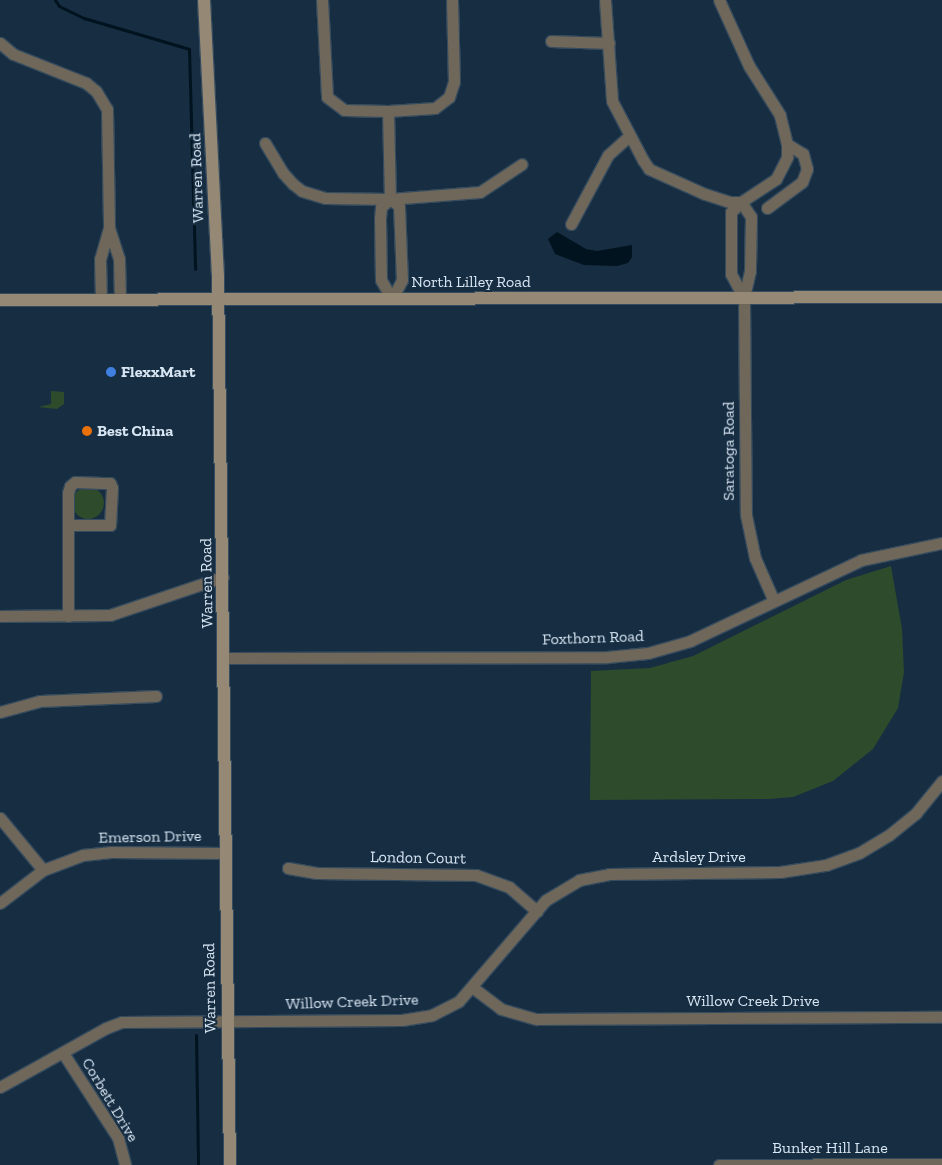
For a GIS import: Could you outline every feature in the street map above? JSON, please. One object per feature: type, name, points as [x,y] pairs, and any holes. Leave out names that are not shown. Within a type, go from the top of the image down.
[{"type":"main road","name":"Warren Road","points":[[204,0],[218,299],[224,658],[226,1020],[230,1165]]},
{"type":"main road","name":"North Lilley Road","points":[[0,300],[942,297]]},
{"type":"street","points":[[322,0],[327,97],[344,110],[388,111],[435,108],[449,97],[454,82],[452,0]]},
{"type":"street","points":[[605,0],[612,101],[629,136],[649,169],[719,200],[741,202]]},
{"type":"street","points":[[719,0],[748,66],[780,114],[787,144],[787,157],[776,179],[741,202],[731,212],[731,274],[744,298]]},
{"type":"street","points":[[551,41],[609,43]]},
{"type":"street","points":[[0,43],[13,54],[86,83],[103,100],[110,121],[109,228],[100,259],[100,300]]},
{"type":"street","points":[[388,111],[390,199],[381,207],[380,218],[382,280],[392,299]]},
{"type":"street","points":[[571,224],[608,155],[629,136]]},
{"type":"street","points":[[265,143],[283,173],[302,191],[325,198],[390,199],[480,192],[522,164]]},
{"type":"street","points":[[767,208],[802,182],[806,169],[803,154],[787,144]]},
{"type":"street","points":[[390,199],[399,206],[402,280],[392,299]]},
{"type":"street","points":[[741,202],[751,217],[750,271],[744,298]]},
{"type":"street","points":[[109,228],[118,259],[120,300]]},
{"type":"street","name":"Saratoga Road","points":[[744,298],[746,515],[755,558],[773,600]]},
{"type":"street","points":[[68,525],[110,525],[112,488],[110,484],[75,482],[70,486],[68,525],[68,616]]},
{"type":"street","name":"Foxthorn Road","points":[[224,658],[632,656],[664,650],[690,641],[773,600],[861,560],[942,543]]},
{"type":"street","points":[[0,616],[117,614],[223,577]]},
{"type":"street","points":[[0,712],[40,701],[156,696]]},
{"type":"street","name":"Ardsley Drive","points":[[472,987],[537,911],[563,887],[596,875],[780,872],[826,865],[859,853],[889,835],[916,812],[942,781]]},
{"type":"street","points":[[0,818],[43,870]]},
{"type":"street","name":"Emerson Drive","points":[[0,903],[43,870],[70,859],[102,853],[224,853]]},
{"type":"street","name":"London Court","points":[[288,868],[317,873],[476,875],[509,887],[537,911]]},
{"type":"street","name":"Willow Creek Drive","points":[[0,1087],[106,1028],[122,1022],[415,1019],[447,1008],[472,987],[501,1010],[537,1019],[942,1017]]},
{"type":"street","name":"Corbett Drive","points":[[63,1053],[118,1138],[125,1165]]},
{"type":"street","name":"Bunker Hill Lane","points":[[719,1165],[942,1164]]},
{"type":"green space","points":[[51,391],[64,392],[64,404],[57,409],[38,407],[51,404]]},
{"type":"green space","points":[[88,487],[99,492],[104,503],[99,514],[88,519],[77,514],[72,503],[77,492]]},
{"type":"green space","points":[[891,566],[902,629],[904,672],[898,708],[873,749],[833,781],[793,797],[770,799],[590,800],[591,671],[650,668],[693,656],[846,580]]},
{"type":"water","points":[[557,232],[586,249],[597,251],[632,245],[632,257],[628,263],[617,266],[584,265],[555,254],[548,239]]},
{"type":"waterway","points":[[55,0],[59,6],[84,18],[189,49],[195,269]]},
{"type":"waterway","points":[[196,1035],[198,1165]]},
{"type":"place","name":"FlexxMart","points":[[111,372]]},
{"type":"place","name":"Best China","points":[[87,431]]}]
